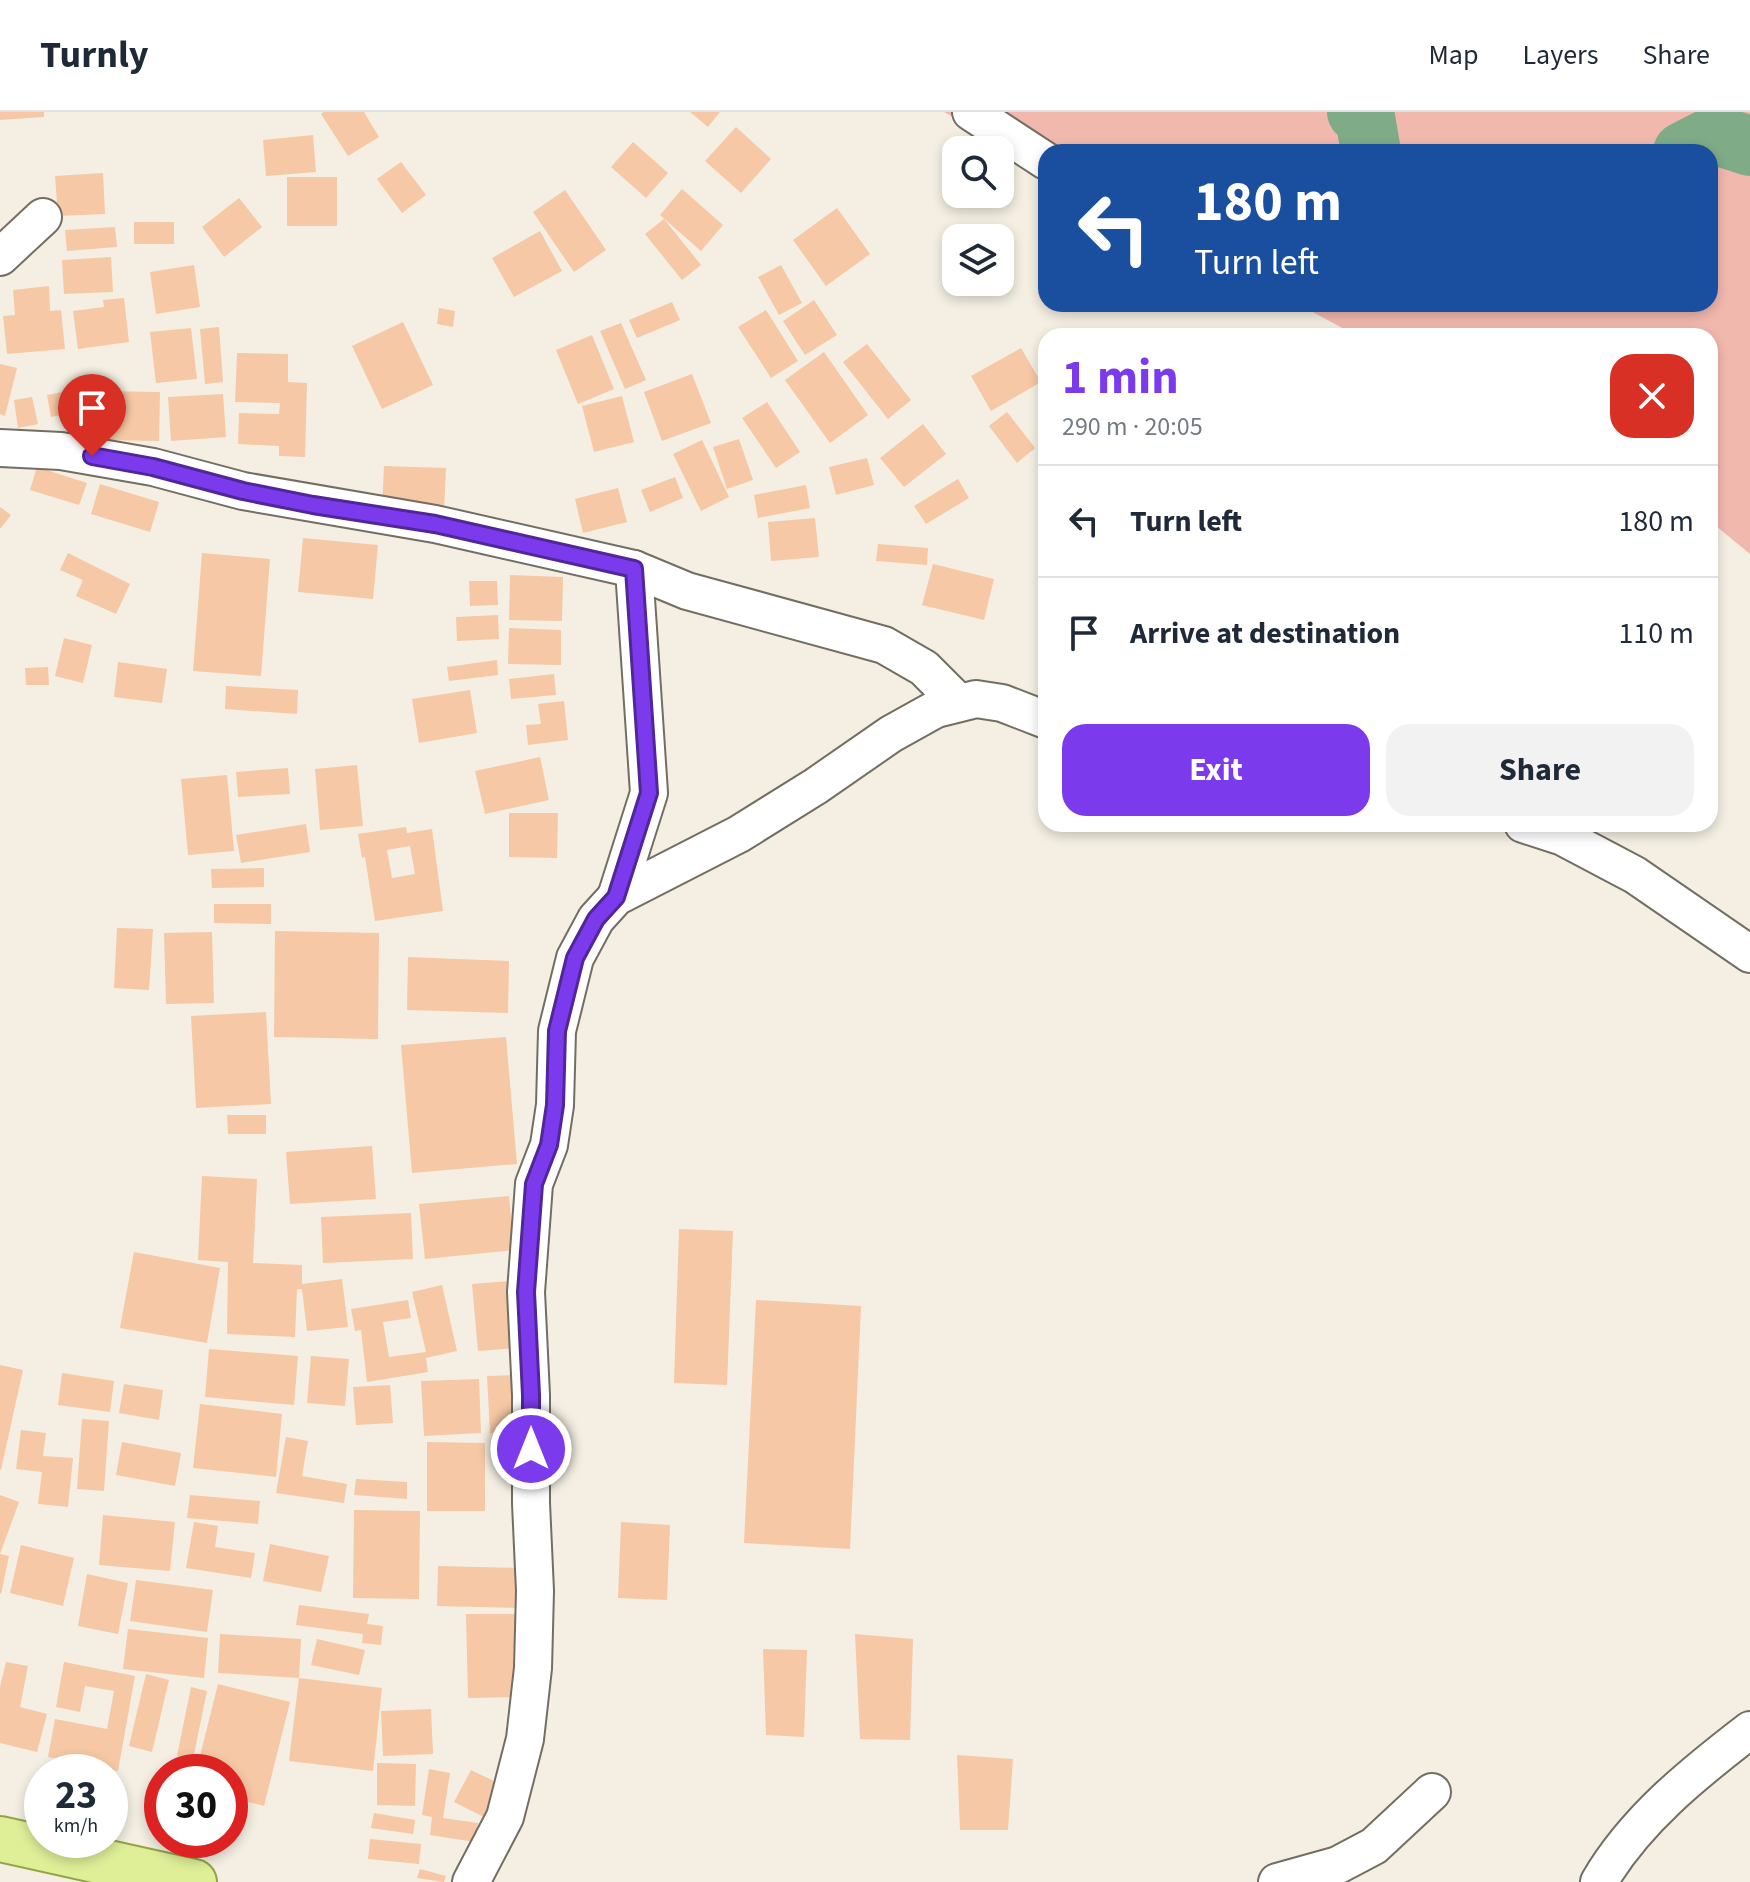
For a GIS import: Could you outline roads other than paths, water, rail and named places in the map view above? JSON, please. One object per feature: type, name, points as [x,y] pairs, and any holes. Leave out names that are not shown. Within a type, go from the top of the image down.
[{"type":"main road","points":[[0,1839],[194,1882]]},
{"type":"street","points":[[971,112],[1038,156]]},
{"type":"street","points":[[0,257],[43,217]]},
{"type":"street","points":[[0,448],[61,451],[153,467],[243,491],[435,524],[634,569],[687,591],[884,645],[924,668],[958,702]]},
{"type":"street","points":[[616,897],[649,793],[634,569]]},
{"type":"street","points":[[471,1882],[505,1817],[525,1739],[533,1668],[531,1395],[526,1292],[534,1184],[549,1145],[555,1105],[557,1031],[575,958],[596,919],[616,897],[739,834],[891,734],[936,709],[976,699],[1002,703],[1038,717]]},
{"type":"street","points":[[1548,832],[1635,875],[1750,954]]},
{"type":"street","points":[[1599,1882],[1639,1827],[1703,1765],[1750,1730]]},
{"type":"street","points":[[1277,1882],[1338,1865],[1374,1846],[1432,1792]]},
{"type":"waterway","points":[[1357,112],[1365,117],[1370,144]]},
{"type":"waterway","points":[[1699,144],[1716,135],[1750,146]]}]
